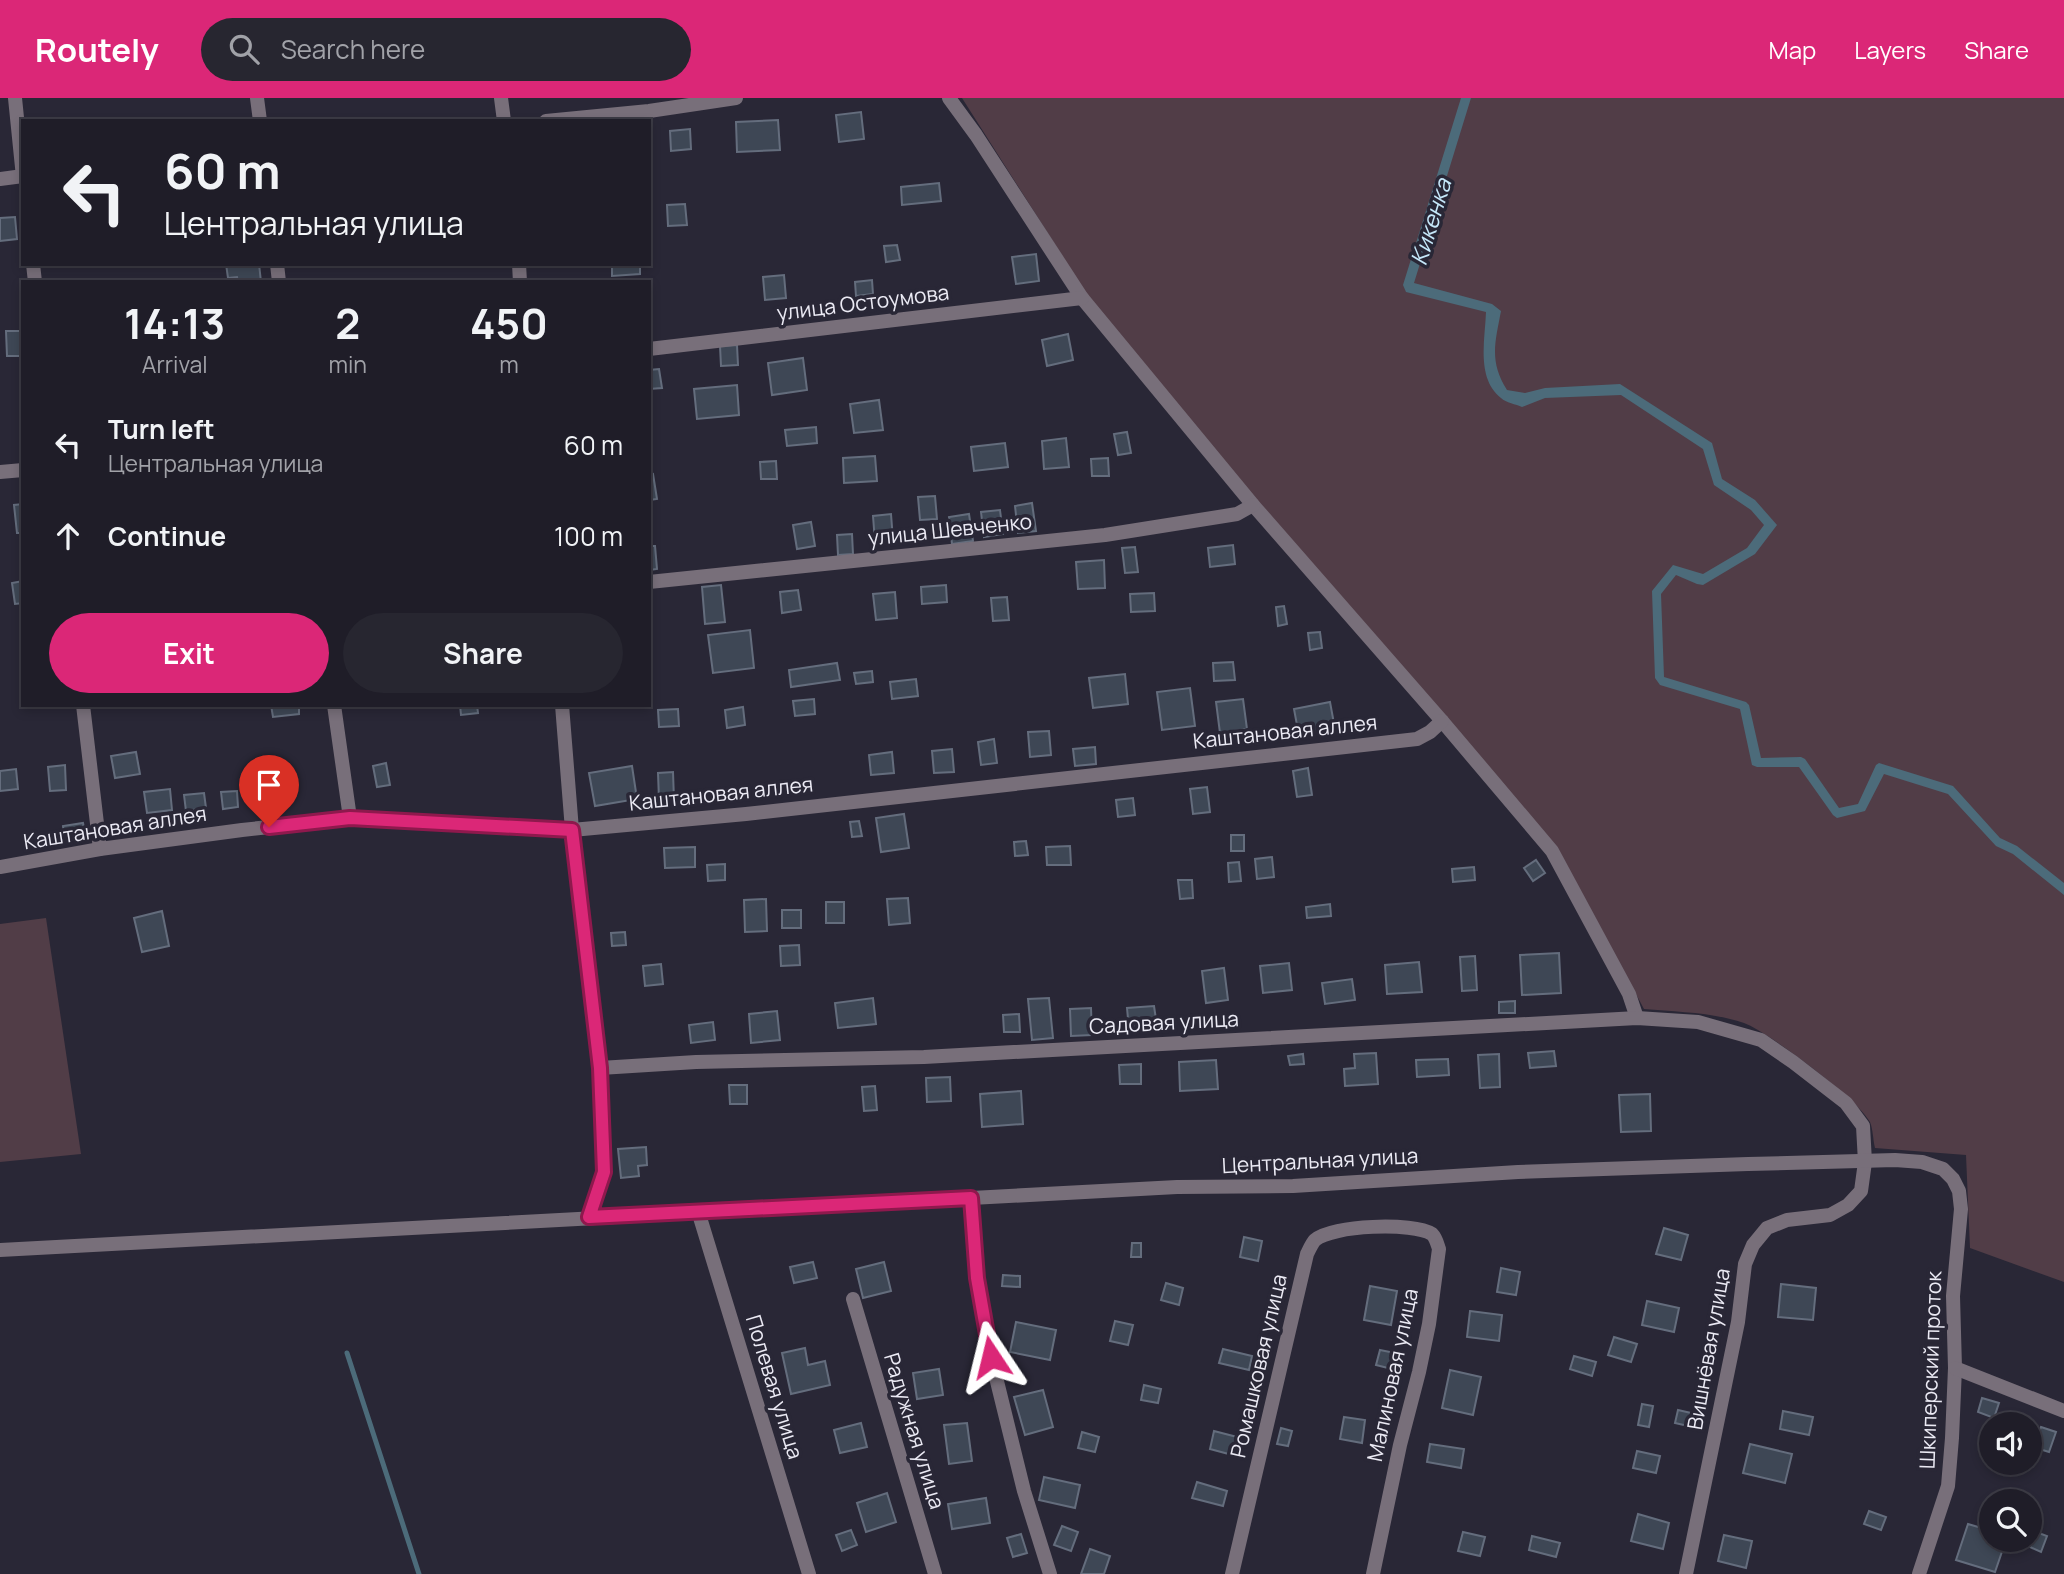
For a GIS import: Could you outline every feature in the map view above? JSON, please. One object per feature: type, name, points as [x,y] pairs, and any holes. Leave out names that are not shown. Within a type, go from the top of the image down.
[{"type":"street","points":[[15,98],[21,157]]},
{"type":"street","points":[[257,98],[260,119]]},
{"type":"street","points":[[501,98],[504,119]]},
{"type":"street","points":[[567,119],[649,111],[736,98]]},
{"type":"street","points":[[949,98],[1082,298],[1252,505],[1552,850],[1629,995],[1637,1018]]},
{"type":"street","points":[[0,178],[21,177]]},
{"type":"street","name":"улица Остоумова","points":[[651,349],[1082,298]]},
{"type":"street","points":[[0,472],[21,470]]},
{"type":"street","name":"улица Шевченко","points":[[651,582],[1105,535],[1237,514],[1252,505]]},
{"type":"street","points":[[83,707],[100,849]]},
{"type":"street","points":[[334,707],[350,818]]},
{"type":"street","points":[[562,707],[572,830],[600,1068],[604,1172],[589,1217]]},
{"type":"street","name":"Каштановая аллея","points":[[0,867],[100,849],[350,818],[572,830],[746,814],[1417,739],[1442,721]]},
{"type":"street","name":"Садовая улица","points":[[600,1068],[696,1062],[923,1057],[1637,1018],[1698,1022],[1730,1030]]},
{"type":"street","name":"Вишнёвая улица","points":[[1686,1574],[1738,1322],[1745,1264],[1753,1245],[1767,1228],[1787,1220],[1830,1215],[1848,1205],[1861,1191],[1865,1162],[1863,1126],[1846,1103],[1762,1040],[1730,1030]]},
{"type":"street","name":"Центральная улица","points":[[0,1250],[589,1217],[1177,1187],[1293,1186],[1518,1172],[1895,1160],[1922,1162],[1943,1169]]},
{"type":"street","name":"Шкиперский проток","points":[[1919,1574],[1948,1486],[1955,1368],[1954,1296],[1961,1209],[1959,1191],[1953,1179],[1943,1169]]},
{"type":"street","points":[[971,1198],[977,1278],[991,1357],[1024,1491],[1050,1574]]},
{"type":"street","name":"Полевая улица","points":[[698,1212],[809,1574]]},
{"type":"street","name":"Ромашковая улица","points":[[1232,1574],[1307,1254],[1315,1240],[1329,1233],[1384,1227]]},
{"type":"street","name":"Малиновая улица","points":[[1373,1574],[1424,1348],[1439,1249],[1435,1238],[1419,1229],[1384,1227]]},
{"type":"street","name":"Радужная улица","points":[[853,1300],[935,1574]]},
{"type":"street","points":[[1955,1368],[2064,1411]]},
{"type":"shaded area","points":[[962,98],[2064,98],[2064,1282],[1970,1248],[1966,1155],[1875,1148],[1870,1122],[1849,1098],[1812,1067],[1756,1029],[1719,1017],[1644,1009],[1557,847],[1261,508],[1087,295]]},
{"type":"shaded area","points":[[46,918],[81,1154],[0,1162],[0,924]]},
{"type":"water","name":"Кикенка","points":[[1461,98],[1471,98],[1414,283],[1492,304],[1501,311],[1495,352],[1501,380],[1507,390],[1525,393],[1545,388],[1620,384],[1712,443],[1722,479],[1755,500],[1777,525],[1755,554],[1703,585],[1676,575],[1661,594],[1664,677],[1746,702],[1749,705],[1761,758],[1805,759],[1839,808],[1858,804],[1879,763],[1953,786],[2000,838],[2017,846],[2064,883],[2064,895],[2013,854],[1996,846],[1948,794],[1884,774],[1865,811],[1837,818],[1799,767],[1752,765],[1740,709],[1660,685],[1655,678],[1652,591],[1673,565],[1703,574],[1747,548],[1764,525],[1751,510],[1714,485],[1703,449],[1621,395],[1545,398],[1522,407],[1503,400],[1493,390],[1485,369],[1486,312],[1406,292],[1403,285]]},
{"type":"building","points":[[861,112],[864,139],[839,142],[836,115]]},
{"type":"building","points":[[778,120],[780,150],[737,152],[736,122]]},
{"type":"building","points":[[690,129],[691,149],[671,151],[670,131]]},
{"type":"building","points":[[939,183],[941,201],[902,205],[901,187]]},
{"type":"building","points":[[685,204],[687,225],[668,226],[667,205]]},
{"type":"building","points":[[15,217],[17,239],[0,241],[0,218]]},
{"type":"building","points":[[897,245],[900,260],[886,262],[884,246]]},
{"type":"building","points":[[1036,254],[1039,281],[1016,284],[1012,257]]},
{"type":"building","points":[[226,266],[259,266],[261,280],[228,278]]},
{"type":"building","points":[[612,266],[640,266],[640,274],[612,276]]},
{"type":"building","points":[[784,275],[786,298],[765,300],[763,277]]},
{"type":"building","points":[[872,280],[873,294],[856,296],[855,282]]},
{"type":"building","points":[[6,331],[21,331],[21,356],[7,356]]},
{"type":"building","points":[[1068,334],[1073,360],[1047,366],[1042,340]]},
{"type":"building","points":[[737,345],[738,365],[721,366],[720,346]]},
{"type":"building","points":[[803,358],[807,390],[772,395],[768,363]]},
{"type":"building","points":[[659,369],[662,388],[651,389],[651,370]]},
{"type":"building","points":[[737,385],[739,415],[697,419],[694,389]]},
{"type":"building","points":[[879,400],[883,430],[854,433],[850,404]]},
{"type":"building","points":[[816,427],[817,443],[787,446],[785,430]]},
{"type":"building","points":[[1127,432],[1131,453],[1118,455],[1114,434]]},
{"type":"building","points":[[1066,438],[1069,467],[1044,469],[1042,441]]},
{"type":"building","points":[[1005,443],[1008,467],[974,471],[971,447]]},
{"type":"building","points":[[875,456],[877,481],[844,483],[843,458]]},
{"type":"building","points":[[1108,458],[1109,476],[1092,476],[1091,459]]},
{"type":"building","points":[[776,461],[777,479],[761,479],[760,462]]},
{"type":"building","points":[[651,474],[657,499],[651,500]]},
{"type":"building","points":[[935,496],[937,519],[920,520],[918,497]]},
{"type":"building","points":[[1032,503],[1036,531],[1018,533],[1015,506]]},
{"type":"building","points":[[21,504],[21,533],[17,533],[14,505]]},
{"type":"building","points":[[1000,510],[1003,534],[984,537],[981,512]]},
{"type":"building","points":[[891,514],[893,540],[875,542],[873,516]]},
{"type":"building","points":[[969,514],[973,541],[952,544],[949,517]]},
{"type":"building","points":[[811,522],[815,546],[797,549],[793,525]]},
{"type":"building","points":[[852,534],[853,554],[838,555],[837,535]]},
{"type":"building","points":[[1233,545],[1235,564],[1210,567],[1208,548]]},
{"type":"building","points":[[651,546],[655,546],[657,569],[651,570]]},
{"type":"building","points":[[1135,547],[1138,572],[1125,573],[1122,548]]},
{"type":"building","points":[[1104,560],[1105,588],[1078,589],[1076,562]]},
{"type":"building","points":[[21,581],[21,603],[15,604],[12,583]]},
{"type":"building","points":[[721,585],[725,622],[705,624],[702,587]]},
{"type":"building","points":[[946,585],[947,602],[922,604],[921,587]]},
{"type":"building","points":[[798,590],[801,610],[782,613],[780,592]]},
{"type":"building","points":[[895,592],[897,618],[876,620],[873,594]]},
{"type":"building","points":[[1154,593],[1155,611],[1131,612],[1130,594]]},
{"type":"building","points":[[1007,597],[1009,620],[993,621],[991,598]]},
{"type":"building","points":[[1284,606],[1287,624],[1278,626],[1276,607]]},
{"type":"building","points":[[750,630],[754,668],[713,673],[708,635]]},
{"type":"building","points":[[1320,632],[1322,648],[1310,650],[1308,633]]},
{"type":"building","points":[[1233,662],[1235,680],[1214,681],[1213,663]]},
{"type":"building","points":[[837,663],[840,680],[791,687],[789,670]]},
{"type":"building","points":[[872,671],[873,682],[856,684],[854,673]]},
{"type":"building","points":[[1125,674],[1128,704],[1093,708],[1089,678]]},
{"type":"building","points":[[916,679],[918,696],[892,699],[890,682]]},
{"type":"building","points":[[1190,688],[1195,726],[1162,730],[1157,692]]},
{"type":"building","points":[[814,699],[815,714],[795,716],[793,701]]},
{"type":"building","points":[[1243,699],[1247,729],[1220,733],[1216,702]]},
{"type":"building","points":[[1330,702],[1335,729],[1299,736],[1294,709]]},
{"type":"building","points":[[271,707],[299,707],[299,714],[273,717]]},
{"type":"building","points":[[460,707],[477,707],[478,713],[461,715]]},
{"type":"building","points":[[743,707],[745,725],[727,728],[725,710]]},
{"type":"building","points":[[678,709],[679,726],[659,727],[658,710]]},
{"type":"building","points":[[1049,731],[1051,755],[1030,757],[1028,732]]},
{"type":"building","points":[[994,739],[997,763],[981,765],[978,742]]},
{"type":"building","points":[[1095,747],[1096,764],[1075,766],[1073,749]]},
{"type":"building","points":[[952,749],[954,772],[934,773],[932,751]]},
{"type":"building","points":[[136,752],[140,774],[115,778],[111,756]]},
{"type":"building","points":[[892,752],[894,773],[871,775],[869,755]]},
{"type":"building","points":[[285,763],[288,783],[267,786],[264,767]]},
{"type":"building","points":[[386,763],[390,785],[377,787],[373,766]]},
{"type":"building","points":[[65,765],[66,790],[50,791],[48,767]]},
{"type":"building","points":[[632,766],[637,799],[595,806],[589,773]]},
{"type":"building","points":[[1308,768],[1312,795],[1297,797],[1293,771]]},
{"type":"building","points":[[16,769],[18,789],[0,791],[0,771]]},
{"type":"building","points":[[673,772],[674,800],[659,800],[658,773]]},
{"type":"building","points":[[1207,787],[1210,812],[1193,814],[1190,789]]},
{"type":"building","points":[[170,789],[172,810],[147,813],[144,792]]},
{"type":"building","points":[[237,791],[238,807],[223,809],[221,792]]},
{"type":"building","points":[[204,793],[206,808],[186,811],[184,795]]},
{"type":"building","points":[[1133,798],[1135,815],[1118,817],[1116,800]]},
{"type":"building","points":[[904,814],[909,848],[881,852],[876,818]]},
{"type":"building","points":[[859,821],[862,836],[852,837],[850,822]]},
{"type":"building","points":[[83,823],[86,839],[65,842],[63,826]]},
{"type":"building","points":[[1231,835],[1244,835],[1244,851],[1231,851]]},
{"type":"building","points":[[1026,841],[1028,855],[1015,856],[1014,842]]},
{"type":"building","points":[[1070,846],[1071,865],[1047,865],[1046,847]]},
{"type":"building","points":[[695,847],[695,867],[665,868],[664,848]]},
{"type":"building","points":[[1272,857],[1274,877],[1257,879],[1255,859]]},
{"type":"building","points":[[1536,860],[1545,873],[1533,881],[1524,868]]},
{"type":"building","points":[[1239,862],[1241,881],[1229,882],[1228,863]]},
{"type":"building","points":[[725,864],[725,880],[708,881],[707,865]]},
{"type":"building","points":[[1474,867],[1475,880],[1453,882],[1452,869]]},
{"type":"building","points":[[1178,880],[1192,880],[1193,898],[1180,899]]},
{"type":"building","points":[[908,898],[910,923],[889,925],[887,899]]},
{"type":"building","points":[[766,899],[767,931],[745,932],[744,900]]},
{"type":"building","points":[[826,902],[844,902],[844,923],[826,923]]},
{"type":"building","points":[[1330,904],[1331,916],[1307,918],[1306,907]]},
{"type":"building","points":[[782,910],[801,910],[801,928],[782,928]]},
{"type":"building","points":[[162,911],[169,946],[142,952],[134,918]]},
{"type":"building","points":[[625,932],[626,945],[612,946],[611,933]]},
{"type":"building","points":[[799,945],[800,965],[781,966],[780,946]]},
{"type":"building","points":[[1559,953],[1561,993],[1522,995],[1520,955]]},
{"type":"building","points":[[1475,956],[1477,990],[1462,991],[1460,957]]},
{"type":"building","points":[[1419,962],[1422,992],[1387,994],[1385,965]]},
{"type":"building","points":[[1289,963],[1292,990],[1263,993],[1260,966]]},
{"type":"building","points":[[661,964],[663,984],[645,986],[643,966]]},
{"type":"building","points":[[1224,968],[1228,1000],[1206,1003],[1202,971]]},
{"type":"building","points":[[1352,979],[1355,1000],[1325,1004],[1322,983]]},
{"type":"building","points":[[873,998],[876,1024],[838,1028],[835,1003]]},
{"type":"building","points":[[1049,998],[1053,1038],[1032,1040],[1028,999]]},
{"type":"building","points":[[1515,1001],[1515,1013],[1499,1013],[1499,1002]]},
{"type":"building","points":[[1154,1006],[1157,1026],[1129,1029],[1127,1008]]},
{"type":"building","points":[[1091,1008],[1092,1035],[1071,1036],[1070,1009]]},
{"type":"building","points":[[777,1011],[780,1040],[751,1043],[749,1014]]},
{"type":"building","points":[[1019,1014],[1020,1032],[1004,1032],[1003,1015]]},
{"type":"building","points":[[713,1022],[715,1040],[691,1043],[689,1025]]},
{"type":"building","points":[[1554,1051],[1556,1066],[1530,1068],[1528,1053]]},
{"type":"building","points":[[1376,1053],[1378,1084],[1345,1086],[1344,1069],[1355,1068],[1354,1054]]},
{"type":"building","points":[[1303,1054],[1304,1064],[1290,1065],[1288,1056]]},
{"type":"building","points":[[1499,1054],[1500,1087],[1480,1088],[1478,1055]]},
{"type":"building","points":[[1448,1059],[1449,1075],[1417,1077],[1416,1060]]},
{"type":"building","points":[[1216,1060],[1218,1089],[1180,1091],[1179,1062]]},
{"type":"building","points":[[1141,1064],[1141,1084],[1120,1084],[1119,1065]]},
{"type":"building","points":[[950,1077],[951,1101],[927,1102],[926,1078]]},
{"type":"building","points":[[729,1085],[747,1085],[747,1104],[730,1104]]},
{"type":"building","points":[[875,1086],[877,1110],[864,1111],[862,1087]]},
{"type":"building","points":[[1021,1091],[1023,1124],[982,1127],[980,1094]]},
{"type":"building","points":[[1650,1094],[1651,1131],[1621,1132],[1619,1095]]},
{"type":"building","points":[[646,1147],[647,1165],[638,1166],[639,1176],[621,1178],[618,1149]]},
{"type":"building","points":[[1664,1228],[1688,1235],[1681,1260],[1656,1254]]},
{"type":"building","points":[[1244,1237],[1262,1241],[1258,1261],[1240,1257]]},
{"type":"building","points":[[1132,1243],[1141,1243],[1141,1257],[1131,1257]]},
{"type":"building","points":[[813,1262],[817,1278],[794,1283],[790,1267]]},
{"type":"building","points":[[884,1262],[891,1291],[863,1298],[856,1269]]},
{"type":"building","points":[[1501,1268],[1520,1272],[1516,1295],[1497,1292]]},
{"type":"building","points":[[1003,1275],[1020,1276],[1020,1287],[1002,1286]]},
{"type":"building","points":[[1166,1283],[1183,1288],[1179,1305],[1161,1300]]},
{"type":"building","points":[[1781,1284],[1816,1288],[1813,1320],[1778,1317]]},
{"type":"building","points":[[1370,1286],[1397,1291],[1391,1325],[1364,1320]]},
{"type":"building","points":[[1647,1301],[1679,1308],[1674,1332],[1642,1325]]},
{"type":"building","points":[[1470,1311],[1502,1315],[1499,1341],[1467,1337]]},
{"type":"building","points":[[1115,1321],[1133,1325],[1128,1345],[1110,1341]]},
{"type":"building","points":[[1016,1322],[1056,1330],[1050,1360],[1010,1352]]},
{"type":"building","points":[[1614,1337],[1637,1344],[1631,1362],[1608,1355]]},
{"type":"building","points":[[805,1348],[808,1365],[825,1361],[830,1385],[791,1394],[782,1353]]},
{"type":"building","points":[[1223,1349],[1252,1356],[1249,1370],[1219,1363]]},
{"type":"building","points":[[1380,1350],[1395,1353],[1392,1369],[1376,1365]]},
{"type":"building","points":[[1574,1356],[1596,1362],[1592,1376],[1570,1369]]},
{"type":"building","points":[[939,1369],[943,1395],[917,1399],[913,1373]]},
{"type":"building","points":[[1450,1370],[1481,1377],[1473,1415],[1442,1408]]},
{"type":"building","points":[[1144,1385],[1161,1389],[1158,1403],[1141,1400]]},
{"type":"building","points":[[1043,1390],[1053,1427],[1025,1435],[1014,1397]]},
{"type":"building","points":[[1982,1398],[1999,1403],[1996,1412],[1978,1412]]},
{"type":"building","points":[[1642,1404],[1653,1406],[1649,1427],[1638,1425]]},
{"type":"building","points":[[1678,1410],[1700,1415],[1697,1428],[1675,1423]]},
{"type":"building","points":[[1783,1411],[1813,1417],[1809,1435],[1780,1429]]},
{"type":"building","points":[[1344,1417],[1365,1420],[1362,1443],[1340,1439]]},
{"type":"building","points":[[861,1423],[867,1447],[840,1453],[834,1430]]},
{"type":"building","points":[[967,1423],[972,1461],[949,1464],[944,1425]]},
{"type":"building","points":[[2042,1427],[2056,1432],[2049,1452],[2042,1450]]},
{"type":"building","points":[[1281,1428],[1292,1431],[1288,1446],[1277,1444]]},
{"type":"building","points":[[1214,1431],[1241,1438],[1236,1456],[1210,1449]]},
{"type":"building","points":[[1082,1432],[1099,1437],[1095,1452],[1078,1448]]},
{"type":"building","points":[[1430,1444],[1464,1449],[1461,1468],[1427,1462]]},
{"type":"building","points":[[1750,1444],[1792,1454],[1785,1483],[1743,1473]]},
{"type":"building","points":[[1637,1451],[1660,1456],[1656,1473],[1633,1468]]},
{"type":"building","points":[[1044,1477],[1080,1485],[1075,1508],[1039,1500]]},
{"type":"building","points":[[1197,1482],[1227,1491],[1223,1506],[1192,1498]]},
{"type":"building","points":[[887,1493],[896,1522],[866,1532],[857,1503]]},
{"type":"building","points":[[986,1498],[990,1523],[952,1529],[948,1504]]},
{"type":"building","points":[[1869,1511],[1886,1517],[1881,1530],[1864,1524]]},
{"type":"building","points":[[1638,1514],[1669,1523],[1663,1549],[1631,1541]]},
{"type":"building","points":[[1968,1524],[1979,1527],[1979,1552],[2002,1552],[1995,1572],[1956,1560]]},
{"type":"building","points":[[1062,1526],[1078,1532],[1071,1551],[1054,1545]]},
{"type":"building","points":[[851,1530],[857,1545],[842,1551],[836,1535]]},
{"type":"building","points":[[1463,1532],[1485,1537],[1480,1556],[1458,1551]]},
{"type":"building","points":[[1021,1534],[1027,1553],[1013,1557],[1007,1538]]},
{"type":"building","points":[[2042,1534],[2047,1536],[2042,1549]]},
{"type":"building","points":[[1724,1535],[1752,1541],[1746,1568],[1718,1561]]},
{"type":"building","points":[[1532,1536],[1560,1543],[1556,1557],[1529,1550]]},
{"type":"building","points":[[1090,1549],[1110,1556],[1104,1574],[1081,1574]]},
{"type":"waterway","points":[[347,1353],[419,1574]]},
{"type":"route","points":[[269,827],[350,818],[572,830],[600,1068],[604,1172],[589,1217],[971,1198],[977,1278],[991,1357]]}]
